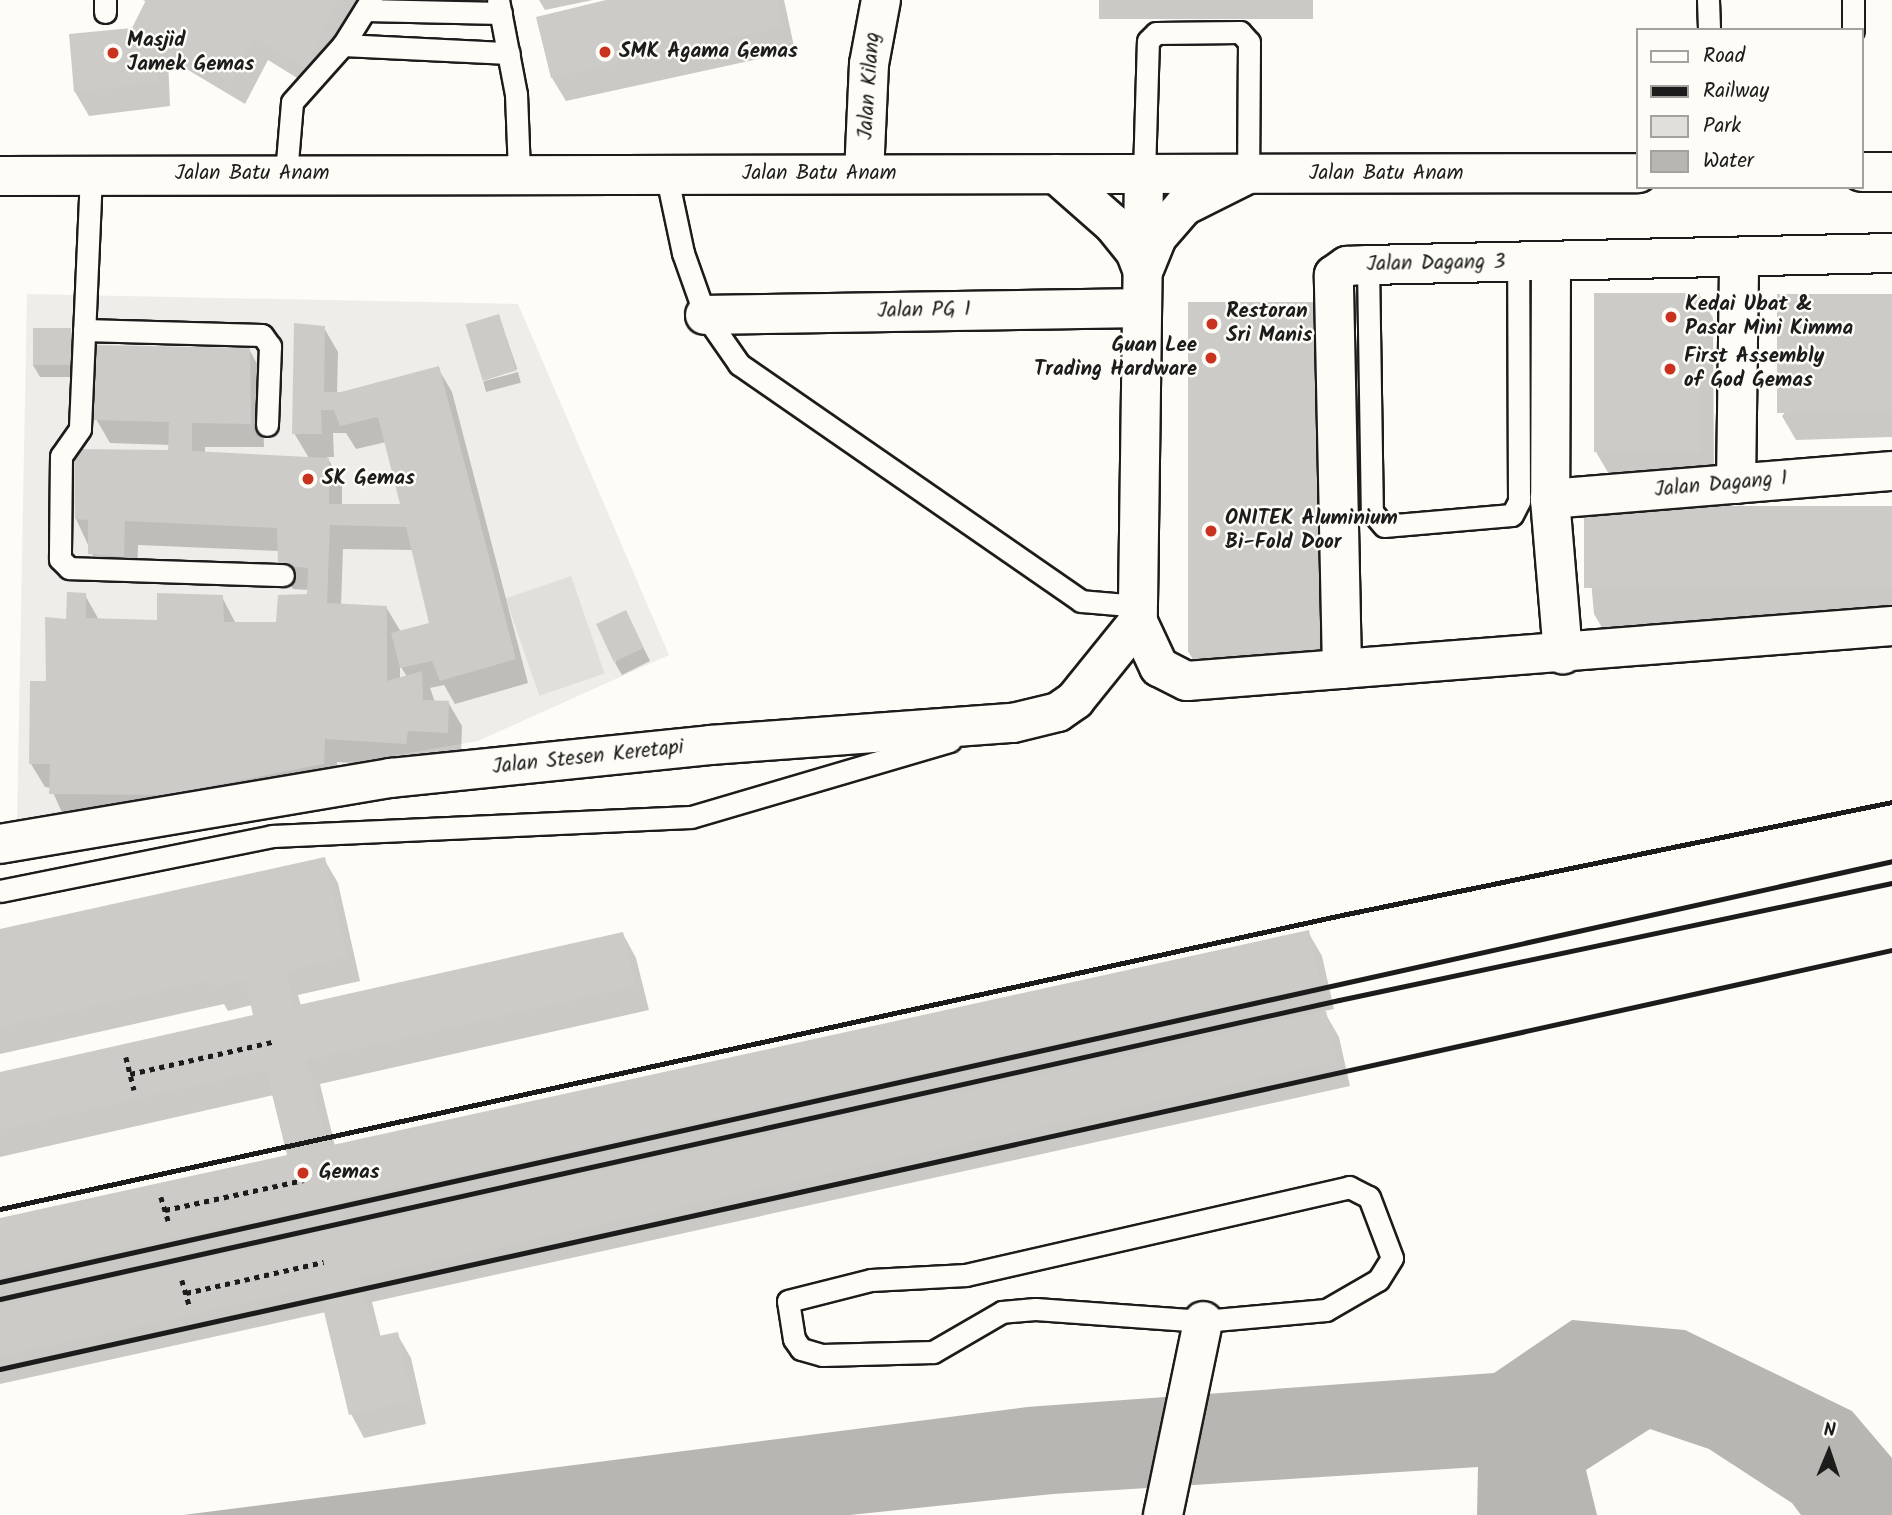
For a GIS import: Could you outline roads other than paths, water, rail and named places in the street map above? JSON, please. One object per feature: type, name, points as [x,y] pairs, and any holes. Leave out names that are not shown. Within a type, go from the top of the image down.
[{"type":"main road","name":"Jalan Kilang","points":[[864,174],[869,64],[881,0]]},
{"type":"main road","name":"Jalan Batu Anam","points":[[0,176],[519,172],[1636,173]]},
{"type":"main road","points":[[1864,172],[1892,172]]},
{"type":"main road","points":[[1056,174],[1113,224],[1135,251],[1142,290]]},
{"type":"main road","points":[[1144,174],[1138,614],[1159,667],[1186,681],[1563,654],[1892,626]]},
{"type":"main road","points":[[1142,290],[1157,237],[1184,206],[1248,174]]},
{"type":"main road","name":"Jalan Dagang 3","points":[[1342,669],[1335,275],[1346,266],[1892,253]]},
{"type":"main road","points":[[1736,484],[1739,257]]},
{"type":"main road","points":[[1534,262],[1563,654]]},
{"type":"main road","name":"Jalan PG 1","points":[[705,315],[1142,290]]},
{"type":"main road","name":"Jalan Dagang 1","points":[[1550,499],[1892,471]]},
{"type":"main road","name":"Jalan Stesen Keretapi","points":[[0,844],[391,778],[710,745],[1013,723],[1058,712],[1075,700],[1138,614]]},
{"type":"main road","points":[[1166,1505],[1201,1339]]},
{"type":"lane","points":[[1708,0],[1709,28]]},
{"type":"lane","points":[[1853,0],[1853,28]]},
{"type":"lane","points":[[286,174],[292,102],[344,45],[368,5],[499,6],[516,94],[519,172]]},
{"type":"lane","points":[[1144,174],[1148,41],[1156,33],[1240,32],[1249,42],[1248,174]]},
{"type":"lane","points":[[344,45],[509,53]]},
{"type":"lane","points":[[666,173],[683,253],[705,315],[739,364],[1081,601],[1138,614]]},
{"type":"lane","points":[[91,175],[80,429],[61,456],[63,565],[283,575]]},
{"type":"lane","points":[[1368,265],[1372,512],[1384,526],[1512,515],[1519,501],[1534,262]]},
{"type":"lane","points":[[84,330],[262,335],[270,346],[267,425]]},
{"type":"lane","points":[[0,891],[272,836],[691,817],[1013,723]]},
{"type":"lane","points":[[1349,1188],[1369,1197],[1392,1258],[1378,1279],[1326,1310],[1201,1339],[1035,1309],[1002,1312],[933,1352],[822,1355],[801,1349],[794,1339],[788,1301],[871,1280],[966,1275],[1349,1188]]},
{"type":"water","points":[[1572,1320],[1685,1330],[1852,1411],[1892,1458],[1892,1515],[1801,1515],[1792,1503],[1709,1449],[1650,1429],[1586,1470],[1597,1515],[1477,1515],[1478,1467],[1053,1494],[850,1515],[183,1515],[1027,1407],[1494,1373]]},
{"type":"railway","points":[[0,1209],[1337,916],[1892,802]]},
{"type":"railway","points":[[0,1282],[1892,861]]},
{"type":"railway","points":[[0,1299],[1339,1000],[1892,883]]},
{"type":"railway","points":[[0,1369],[1892,950]]},
{"type":"place","name":"SMK Agama Gemas","points":[[605,52]]},
{"type":"place","name":"Masjid Jamek Gemas","points":[[113,53]]},
{"type":"place","name":"Kedai Ubat & Pasar Mini Kimma","points":[[1671,317]]},
{"type":"place","name":"Restoran Sri Manis","points":[[1212,324]]},
{"type":"place","name":"Guan Lee Trading Hardware","points":[[1211,358]]},
{"type":"place","name":"First Assembly of God Gemas","points":[[1670,369]]},
{"type":"place","name":"SK Gemas","points":[[308,479]]},
{"type":"place","name":"ONITEK Aluminium Bi-Fold Door","points":[[1211,531]]},
{"type":"place","name":"Gemas","points":[[303,1173]]}]
